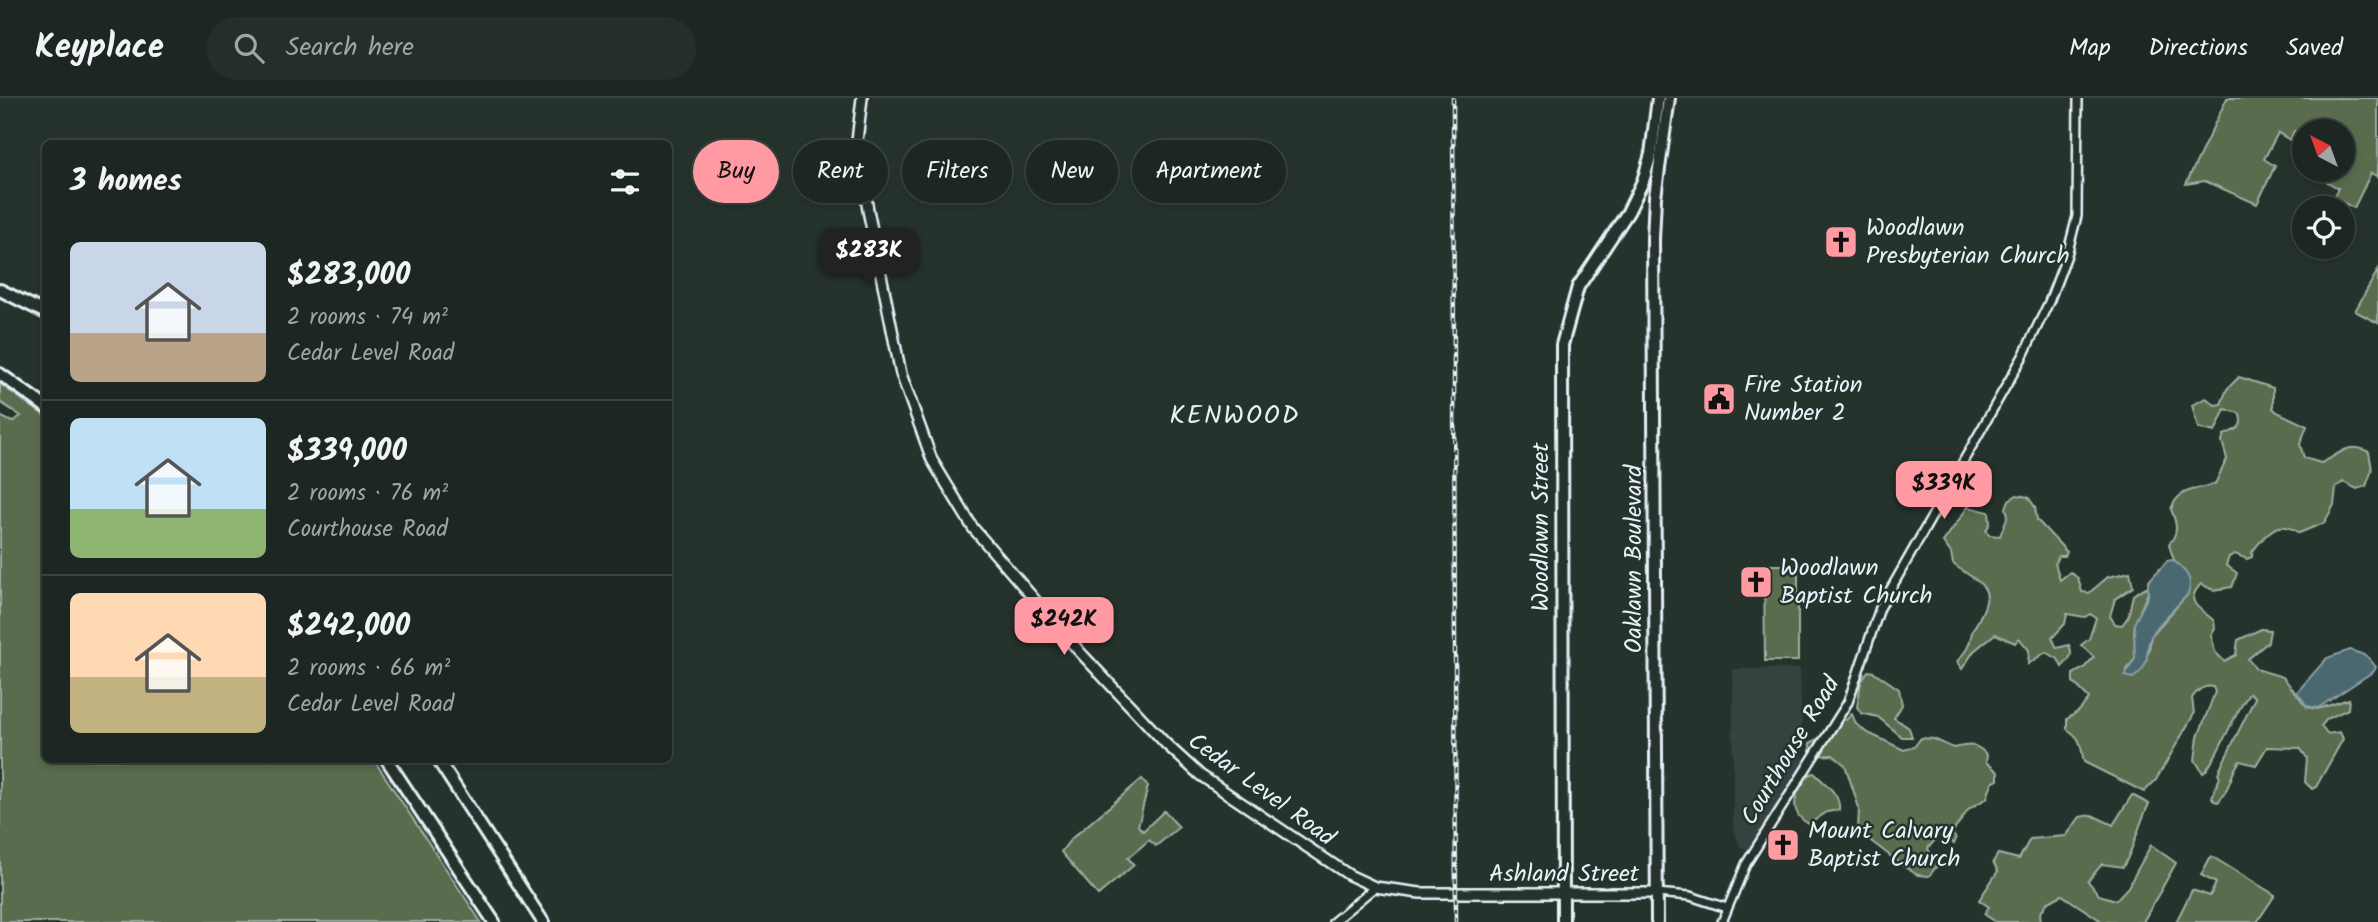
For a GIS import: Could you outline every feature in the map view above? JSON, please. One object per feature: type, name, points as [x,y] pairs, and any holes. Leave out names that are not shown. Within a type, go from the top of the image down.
[{"type":"highway","name":"Woodlawn Street","points":[[1563,922],[1562,345],[1578,287],[1634,201],[1651,153],[1658,98]]},
{"type":"highway","name":"Oaklawn Boulevard","points":[[1657,922],[1655,197],[1669,98]]},
{"type":"highway","points":[[0,290],[42,311]]},
{"type":"highway","points":[[0,374],[42,404]]},
{"type":"highway","points":[[389,763],[494,922]]},
{"type":"highway","points":[[440,763],[543,922]]},
{"type":"main road","name":"Cedar Level Road","points":[[862,98],[857,130],[859,156],[899,365],[919,431],[955,503],[1079,651],[1184,762],[1325,860],[1375,887],[1399,891]]},
{"type":"main road","name":"Ashland Street","points":[[1399,891],[1656,894]]},
{"type":"street","name":"Courthouse Road","points":[[1722,922],[1745,864],[1847,702],[1880,608],[2041,320],[2065,263],[2077,216],[2078,98]]},
{"type":"street","points":[[1333,922],[1375,887]]},
{"type":"street","name":"Ashland Street","points":[[1656,894],[1690,896],[1727,908]]},
{"type":"shaded area","points":[[1733,669],[1800,669],[1803,770],[1748,851],[1740,846],[1733,828]]},
{"type":"green space","points":[[2227,98],[2378,98],[2378,177],[2371,173],[2355,206],[2355,196],[2334,196],[2338,188],[2328,182],[2356,182],[2356,119],[2292,119],[2290,140],[2278,133],[2264,159],[2275,166],[2257,204],[2205,181],[2186,184]]},
{"type":"green space","points":[[2378,270],[2378,323],[2355,311]]},
{"type":"green space","points":[[2239,377],[2273,388],[2273,408],[2307,426],[2300,444],[2304,458],[2321,463],[2349,448],[2361,449],[2369,452],[2372,470],[2366,486],[2357,489],[2343,482],[2336,488],[2334,505],[2324,523],[2299,533],[2291,528],[2278,527],[2262,539],[2252,552],[2252,557],[2247,559],[2235,554],[2229,557],[2226,565],[2237,573],[2232,587],[2213,590],[2201,584],[2193,597],[2194,601],[2196,606],[2214,621],[2215,628],[2211,635],[2215,652],[2224,661],[2236,655],[2238,640],[2261,629],[2270,630],[2268,642],[2248,659],[2256,669],[2283,677],[2307,707],[2318,709],[2349,699],[2348,709],[2327,719],[2321,726],[2327,734],[2340,732],[2343,739],[2316,787],[2312,789],[2305,782],[2307,758],[2300,748],[2267,747],[2256,765],[2240,761],[2222,797],[2218,802],[2214,801],[2212,797],[2220,777],[2218,773],[2255,698],[2250,693],[2244,701],[2213,760],[2203,773],[2195,760],[2198,737],[2215,692],[2213,687],[2204,687],[2192,698],[2194,714],[2156,780],[2144,792],[2084,762],[2078,739],[2067,729],[2067,719],[2080,710],[2089,698],[2073,682],[2073,674],[2084,668],[2094,657],[2081,645],[2089,639],[2096,618],[2090,614],[2085,617],[2067,614],[2065,624],[2052,638],[2057,648],[2069,645],[2070,657],[2062,667],[2058,659],[2046,652],[2028,664],[2029,650],[2019,638],[2015,643],[1995,634],[1974,651],[1962,669],[1957,662],[1968,647],[1987,596],[1981,584],[1953,564],[1951,553],[1943,542],[1968,507],[1989,512],[1990,523],[1986,531],[1989,535],[2000,536],[2008,515],[2006,508],[2009,500],[2017,495],[2028,497],[2035,507],[2037,520],[2067,552],[2065,556],[2058,556],[2055,563],[2060,580],[2070,572],[2078,578],[2082,592],[2089,593],[2108,577],[2130,572],[2133,587],[2115,599],[2110,616],[2115,624],[2122,625],[2128,617],[2133,595],[2146,587],[2149,590],[2134,625],[2135,658],[2126,671],[2149,652],[2151,636],[2188,594],[2169,544],[2176,531],[2171,509],[2174,502],[2183,493],[2215,484],[2227,459],[2222,441],[2224,435],[2238,428],[2241,422],[2239,413],[2225,409],[2215,432],[2198,428],[2192,405],[2206,398],[2215,405],[2221,404],[2227,389]]},
{"type":"green space","points":[[0,384],[42,414],[42,763],[376,763],[481,922],[0,922],[0,416],[12,422],[21,416],[0,402]]},
{"type":"green space","points":[[1764,565],[1798,565],[1798,661],[1765,661]]},
{"type":"green space","points":[[1868,671],[1874,672],[1899,689],[1902,705],[1894,718],[1909,728],[1912,737],[1902,737],[1878,717],[1861,713],[1857,707],[1861,682]]},
{"type":"green space","points":[[1852,714],[1856,724],[1866,732],[1904,750],[1914,747],[1921,738],[1934,739],[1953,748],[1975,746],[1987,755],[1986,762],[1998,772],[1998,780],[1992,783],[1987,798],[1969,809],[1952,833],[1956,839],[1954,844],[1941,833],[1928,848],[1930,853],[1938,856],[1940,862],[1929,876],[1918,875],[1906,868],[1858,831],[1859,808],[1845,765],[1833,755],[1810,756],[1810,743],[1821,737],[1834,717],[1846,720]]},
{"type":"green space","points":[[1814,773],[1835,794],[1839,810],[1827,812],[1809,824],[1797,814],[1795,801],[1808,775]]},
{"type":"green space","points":[[1142,779],[1148,786],[1138,826],[1143,831],[1164,811],[1179,827],[1156,846],[1149,840],[1128,858],[1134,865],[1098,895],[1061,852],[1071,839]]},
{"type":"green space","points":[[2132,795],[2149,804],[2123,867],[2102,864],[2088,881],[2099,895],[2116,900],[2128,887],[2151,845],[2176,863],[2143,922],[2103,922],[2062,895],[2047,903],[2040,914],[2041,922],[1996,922],[1984,914],[1989,907],[1979,900],[1998,871],[1993,862],[1998,854],[2019,859],[2030,839],[2066,836],[2080,817],[2092,815],[2113,825]]},
{"type":"green space","points":[[2211,856],[2275,895],[2257,922],[2176,922],[2192,890],[2210,896],[2216,883],[2201,875]]},
{"type":"water","points":[[2173,560],[2189,579],[2188,594],[2153,633],[2144,667],[2133,678],[2125,676],[2135,658],[2134,624],[2148,596],[2148,582],[2167,561]]},
{"type":"water","points":[[2350,650],[2367,656],[2376,667],[2374,671],[2318,708],[2307,706],[2297,692],[2327,658]]},
{"type":"railway","points":[[1453,98],[1456,922]]},
{"type":"place","name":"Woodlawn Presbyterian Church","points":[[1841,242]]},
{"type":"place","name":"Fire Station Number 2","points":[[1719,399]]},
{"type":"place","name":"Woodlawn Baptist Church","points":[[1756,582]]},
{"type":"place","name":"Mount Calvary Baptist Church","points":[[1783,845]]},
{"type":"district","name":"KENWOOD","points":[[1235,416]]}]
